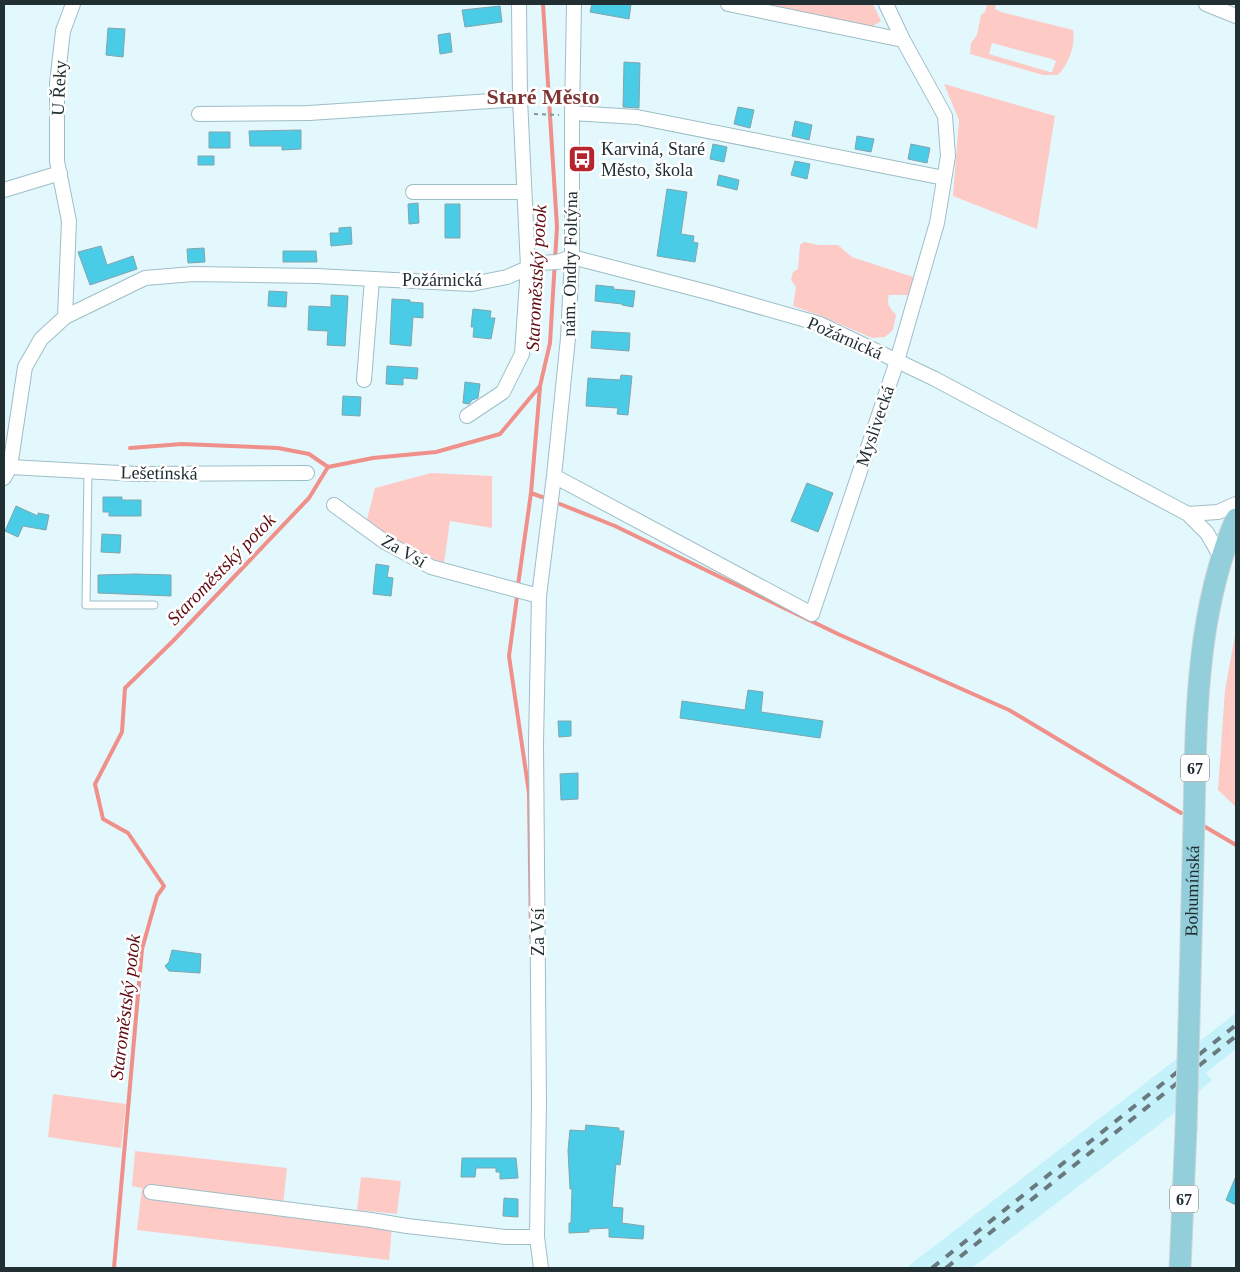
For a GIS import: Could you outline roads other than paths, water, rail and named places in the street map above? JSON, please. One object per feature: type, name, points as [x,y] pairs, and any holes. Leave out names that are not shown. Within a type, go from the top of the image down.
[{"type":"main road","name":"Bohumínská","points":[[1180,1268],[1186,1129],[1198,692],[1210,607],[1222,559],[1236,519]]},
{"type":"street","name":"U Řeky","points":[[65,317],[69,221],[58,161],[57,83],[63,31],[73,4]]},
{"type":"street","points":[[467,416],[503,392],[522,354],[528,267],[520,99],[519,4]]},
{"type":"street","name":"nám. Ondry Foltýna","points":[[552,493],[568,338],[572,257],[574,4]]},
{"type":"street","points":[[728,4],[903,40]]},
{"type":"street","name":"Myslivecká","points":[[554,476],[812,614],[897,361],[937,223],[948,156],[945,116],[903,40],[886,4]]},
{"type":"street","points":[[1206,4],[1236,16]]},
{"type":"street","points":[[199,114],[309,113],[520,99]]},
{"type":"street","points":[[572,113],[637,117],[944,178]]},
{"type":"street","points":[[4,190],[60,173]]},
{"type":"street","points":[[413,192],[524,192]]},
{"type":"street","name":"Požárnická","points":[[65,317],[145,278],[193,274],[316,276],[472,284],[507,278],[528,267],[572,257],[820,324],[935,379],[1188,514]]},
{"type":"street","points":[[364,380],[372,279]]},
{"type":"street","name":"Lešetínská","points":[[65,317],[41,339],[25,367],[7,472],[88,471],[138,474],[307,473]]},
{"type":"street","name":"Za Vsí","points":[[541,1268],[537,1237],[539,1092],[536,743],[539,596],[552,493]]},
{"type":"street","points":[[1188,514],[1218,512],[1236,504]]},
{"type":"street","name":"Za Vsí","points":[[334,505],[385,542],[431,567],[539,596]]},
{"type":"street","points":[[1188,514],[1207,533],[1222,559]]},
{"type":"street","points":[[151,1192],[407,1226],[505,1237],[537,1237]]},
{"type":"lane","points":[[88,471],[86,605],[154,605]]},
{"type":"waterway","name":"Staroměstský potok","points":[[114,1268],[142,949],[157,896],[164,886],[128,833],[103,819],[95,784],[122,732],[125,688],[173,641],[309,498],[328,467],[373,458],[436,452],[500,434],[540,386],[550,343],[557,227],[543,4]]},
{"type":"waterway","points":[[540,387],[531,493],[542,497]]},
{"type":"waterway","points":[[130,448],[182,444],[278,448],[309,454],[328,467]]},
{"type":"waterway","points":[[518,585],[531,493]]},
{"type":"waterway","points":[[560,504],[615,526],[838,634],[1009,710],[1181,813]]},
{"type":"waterway","points":[[517,597],[509,656],[529,793],[531,937]]},
{"type":"waterway","points":[[1202,825],[1236,845]]},
{"type":"railway","points":[[932,1268],[1236,1025]]},
{"type":"railway","points":[[946,1268],[1236,1036]]},
{"type":"place","name":"Karviná, Staré Město, škola","points":[[582,159]]},
{"type":"district","name":"Staré Město","points":[[543,96]]}]
